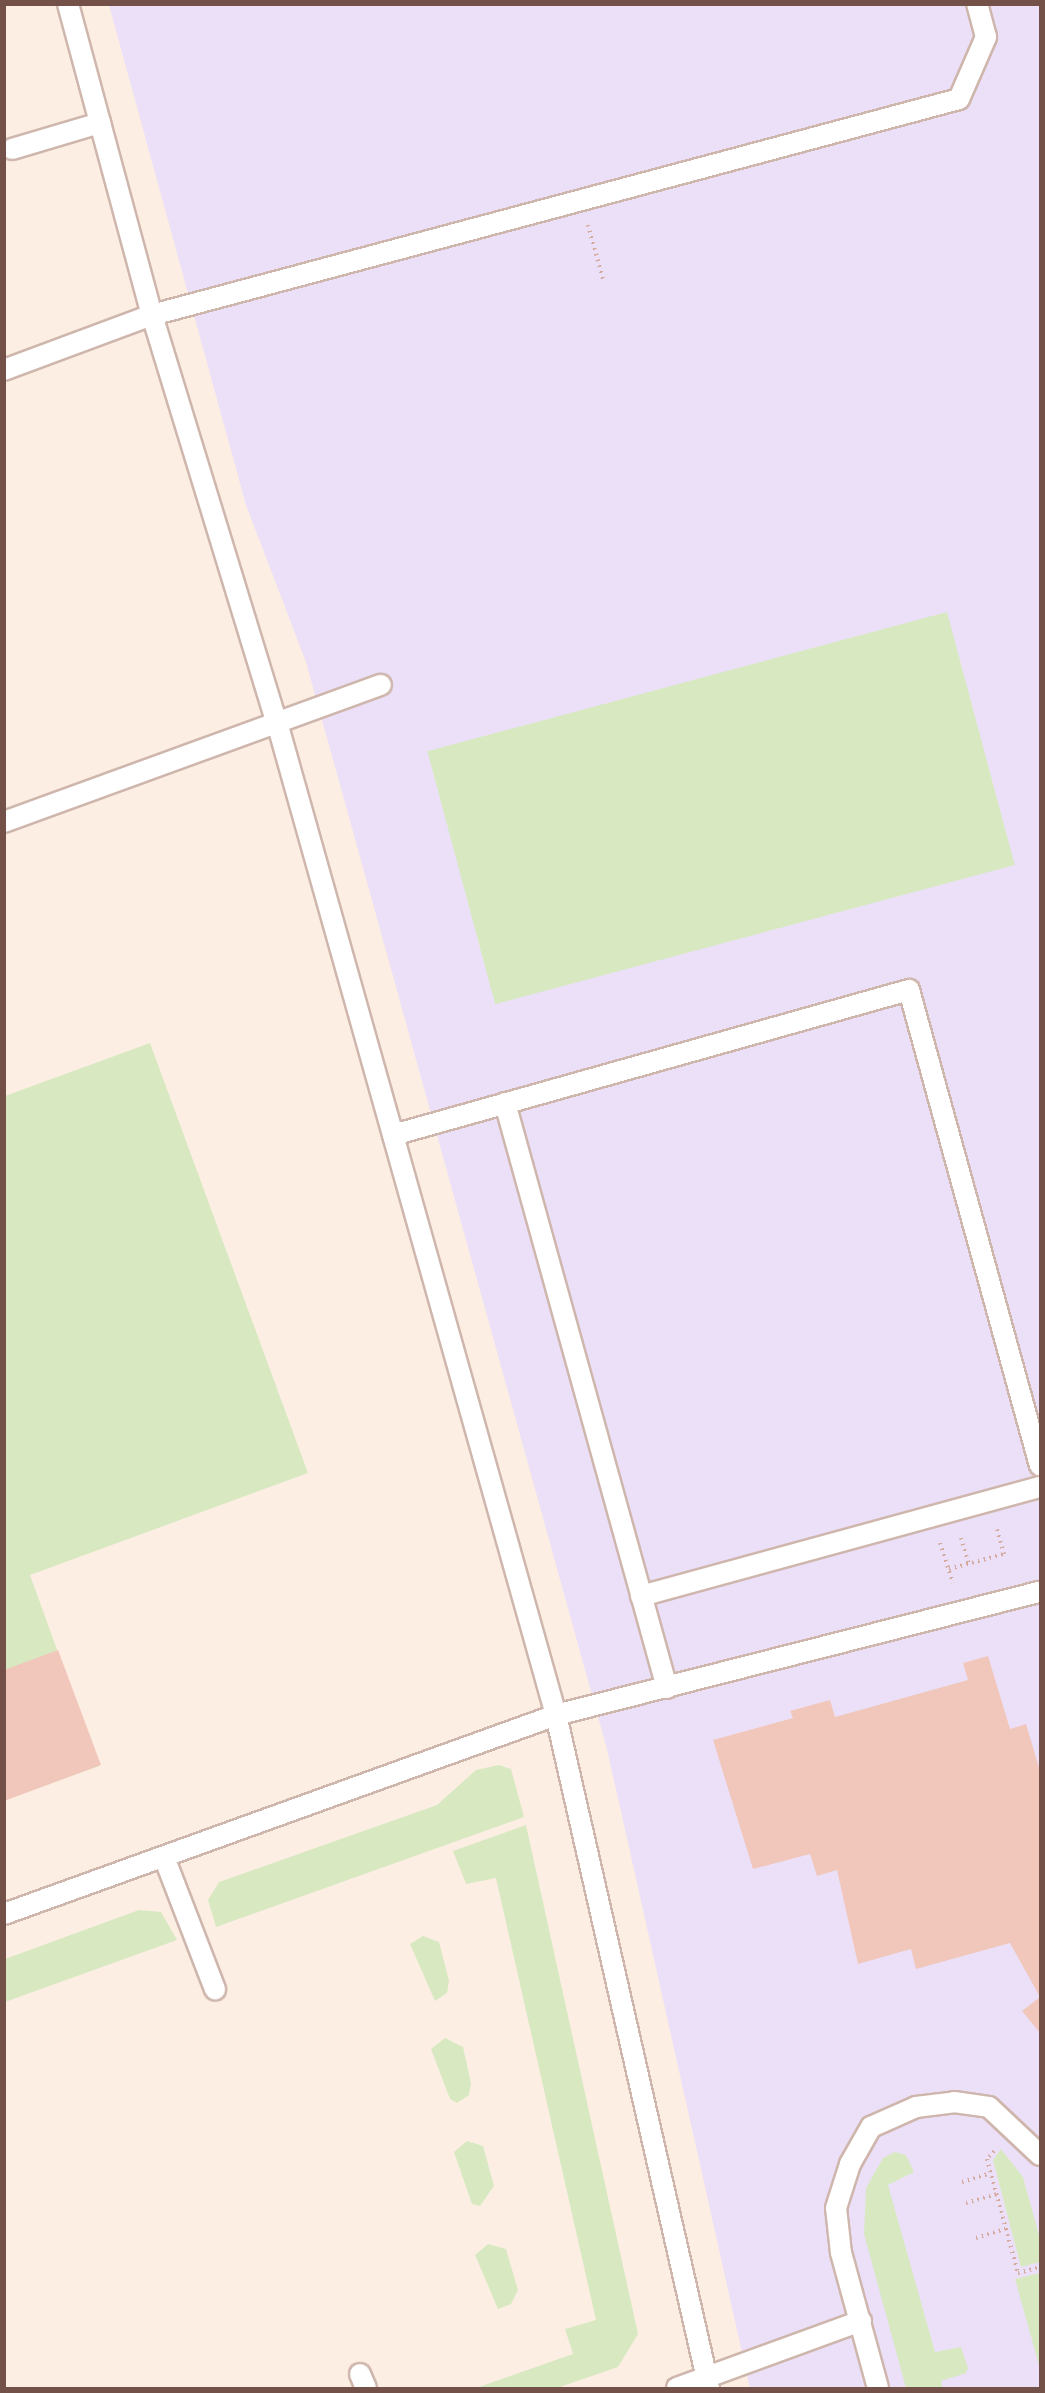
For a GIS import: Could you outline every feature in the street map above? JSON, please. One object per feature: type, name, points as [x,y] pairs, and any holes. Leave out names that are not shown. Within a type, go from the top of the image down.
[{"type":"lane","points":[[68,4],[152,315],[278,726],[556,1715],[708,2383]]},
{"type":"lane","points":[[4,370],[152,315],[959,99],[986,37],[977,4]]},
{"type":"lane","points":[[12,149],[100,123]]},
{"type":"lane","points":[[4,822],[278,726],[381,685]]},
{"type":"lane","points":[[393,1135],[909,990],[1041,1465]]},
{"type":"lane","points":[[505,1103],[667,1688]]},
{"type":"lane","points":[[641,1596],[1041,1487]]},
{"type":"lane","points":[[4,1914],[556,1715],[1041,1592]]},
{"type":"lane","points":[[164,1857],[215,1989]]},
{"type":"lane","points":[[878,2388],[841,2253],[836,2208],[850,2164],[871,2127],[916,2107],[954,2102],[989,2108],[1041,2156]]},
{"type":"lane","points":[[677,2388],[708,2383],[861,2321]]},
{"type":"path","points":[[587,222],[603,279]]},
{"type":"path","points":[[949,1569],[1004,1554],[994,1523]]},
{"type":"path","points":[[959,1532],[969,1564]]},
{"type":"path","points":[[938,1537],[953,1583]]},
{"type":"path","points":[[998,2146],[987,2159],[1018,2273],[1041,2267]]},
{"type":"path","points":[[962,2182],[991,2173]]},
{"type":"path","points":[[966,2203],[997,2194]]},
{"type":"path","points":[[976,2238],[1006,2229]]},
{"type":"shaded area","points":[[109,5],[1040,5],[1040,2388],[750,2388],[607,1749],[306,662],[246,505]]},
{"type":"green space","points":[[947,612],[1015,865],[495,1004],[427,751]]},
{"type":"green space","points":[[150,1043],[308,1473],[30,1575],[99,1766],[5,1800],[5,1096]]},
{"type":"green space","points":[[499,1765],[511,1769],[524,1817],[216,1927],[208,1900],[219,1882],[437,1805],[476,1770]]},
{"type":"green space","points":[[526,1825],[638,2334],[618,2367],[557,2388],[476,2388],[573,2354],[565,2329],[596,2320],[496,1878],[466,1884],[453,1851]]},
{"type":"green space","points":[[139,1910],[161,1912],[177,1940],[5,2002],[5,1959]]},
{"type":"green space","points":[[423,1936],[439,1942],[449,1981],[447,1993],[435,2001],[410,1944]]},
{"type":"green space","points":[[445,2038],[463,2047],[471,2083],[469,2095],[457,2103],[450,2099],[431,2049]]},
{"type":"green space","points":[[467,2141],[483,2146],[494,2186],[480,2206],[472,2204],[454,2152]]},
{"type":"green space","points":[[1001,2149],[1023,2177],[1040,2239],[1040,2262],[1021,2267],[993,2160]]},
{"type":"green space","points":[[895,2152],[906,2155],[914,2172],[888,2185],[935,2352],[961,2347],[968,2368],[966,2373],[941,2381],[943,2388],[906,2388],[864,2234],[866,2188],[883,2158]]},
{"type":"green space","points":[[488,2244],[506,2249],[518,2290],[511,2304],[498,2309],[475,2255]]},
{"type":"green space","points":[[1040,2273],[1040,2369],[1015,2279]]},
{"type":"building","points":[[58,1650],[101,1765],[4,1801],[4,1670]]},
{"type":"building","points":[[988,1656],[1010,1729],[1026,1724],[1040,1771],[1040,1997],[1010,1943],[916,1969],[911,1949],[858,1964],[837,1870],[817,1876],[810,1854],[753,1869],[713,1740],[793,1718],[790,1711],[830,1700],[835,1717],[968,1680],[963,1663]]},
{"type":"building","points":[[1040,1997],[1040,2033],[1022,2011]]}]
